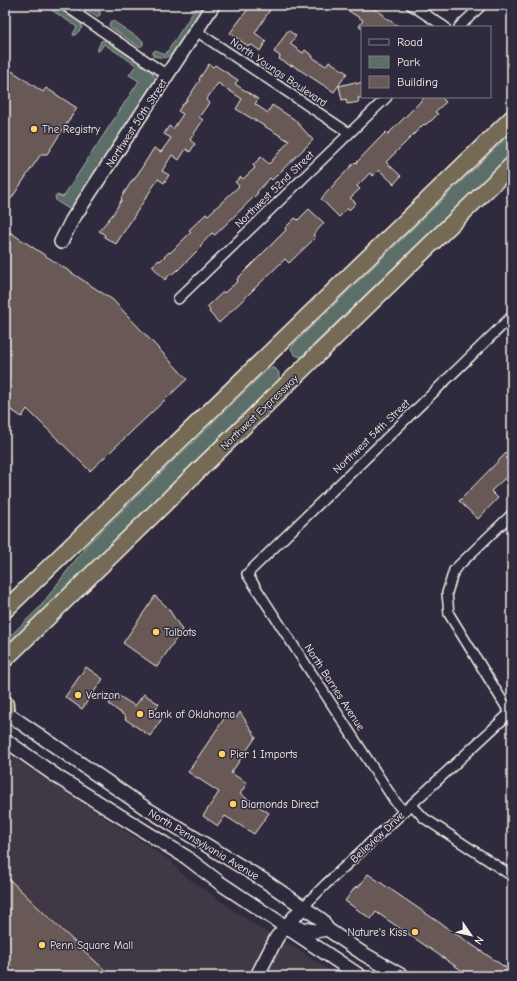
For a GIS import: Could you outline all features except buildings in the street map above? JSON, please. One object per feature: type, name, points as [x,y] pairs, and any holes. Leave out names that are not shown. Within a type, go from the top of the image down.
[{"type":"highway","points":[[5,610],[512,118]]},
{"type":"highway","name":"Northwest Expressway","points":[[5,659],[512,165]]},
{"type":"highway","points":[[5,704],[5,712]]},
{"type":"main road","name":"Northwest 50th Street","points":[[61,242],[72,220],[214,5]]},
{"type":"main road","name":"North Pennsylvania Avenue","points":[[5,712],[144,808],[265,881],[322,920],[327,929],[362,953],[402,976]]},
{"type":"main road","name":"North Pennsylvania Avenue","points":[[5,740],[59,778],[186,857],[220,883],[360,976]]},
{"type":"main road","name":"Belleview Drive","points":[[257,976],[277,937],[303,907]]},
{"type":"main road","points":[[286,927],[316,931],[327,929]]},
{"type":"street","points":[[64,5],[167,75]]},
{"type":"street","points":[[411,5],[443,26]]},
{"type":"street","points":[[460,26],[482,5]]},
{"type":"street","name":"North Youngs Boulevard","points":[[196,31],[349,133]]},
{"type":"street","name":"Northwest 52nd Street","points":[[178,299],[386,98]]},
{"type":"street","name":"Northwest 54th Street","points":[[247,574],[512,316]]},
{"type":"street","points":[[511,712],[449,614],[447,593],[454,570],[512,514]]},
{"type":"street","name":"North Barnes Avenue","points":[[247,574],[394,800],[404,812]]},
{"type":"street","name":"Belleview Drive","points":[[303,907],[511,712]]},
{"type":"street","points":[[412,805],[424,818],[512,876]]},
{"type":"shaded area","points":[[5,752],[170,860],[181,873],[259,928],[290,944],[338,976],[5,976]]},
{"type":"green space","points":[[44,5],[55,5],[81,23],[82,28],[74,36],[73,34],[77,27]]},
{"type":"green space","points":[[78,5],[90,5],[100,11],[100,15],[96,17]]},
{"type":"green space","points":[[198,5],[207,5],[173,54],[165,58],[153,56],[153,52],[156,50],[165,55]]},
{"type":"green space","points":[[111,21],[143,41],[143,45],[139,47],[110,27],[109,24]]},
{"type":"green space","points":[[106,40],[148,68],[154,75],[155,81],[73,208],[69,209],[56,201],[55,196],[57,195],[63,197],[139,81],[129,75],[136,65],[104,44],[99,51],[97,51],[101,41]]},
{"type":"green space","points":[[512,132],[512,153],[303,355],[300,357],[295,355],[291,349],[293,345]]},
{"type":"green space","points":[[275,368],[279,373],[279,380],[5,647],[5,641],[40,607],[86,546],[267,370]]},
{"type":"place","name":"The Registry","points":[[34,129]]},
{"type":"place","name":"Talbots","points":[[156,632]]},
{"type":"place","name":"Verizon","points":[[78,695]]},
{"type":"place","name":"Bank of Oklahoma","points":[[140,714]]},
{"type":"place","name":"Pier 1 Imports","points":[[222,754]]},
{"type":"place","name":"Diamonds Direct","points":[[233,804]]},
{"type":"place","name":"Nature's Kiss","points":[[415,932]]},
{"type":"place","name":"Penn Square Mall","points":[[42,945]]}]
